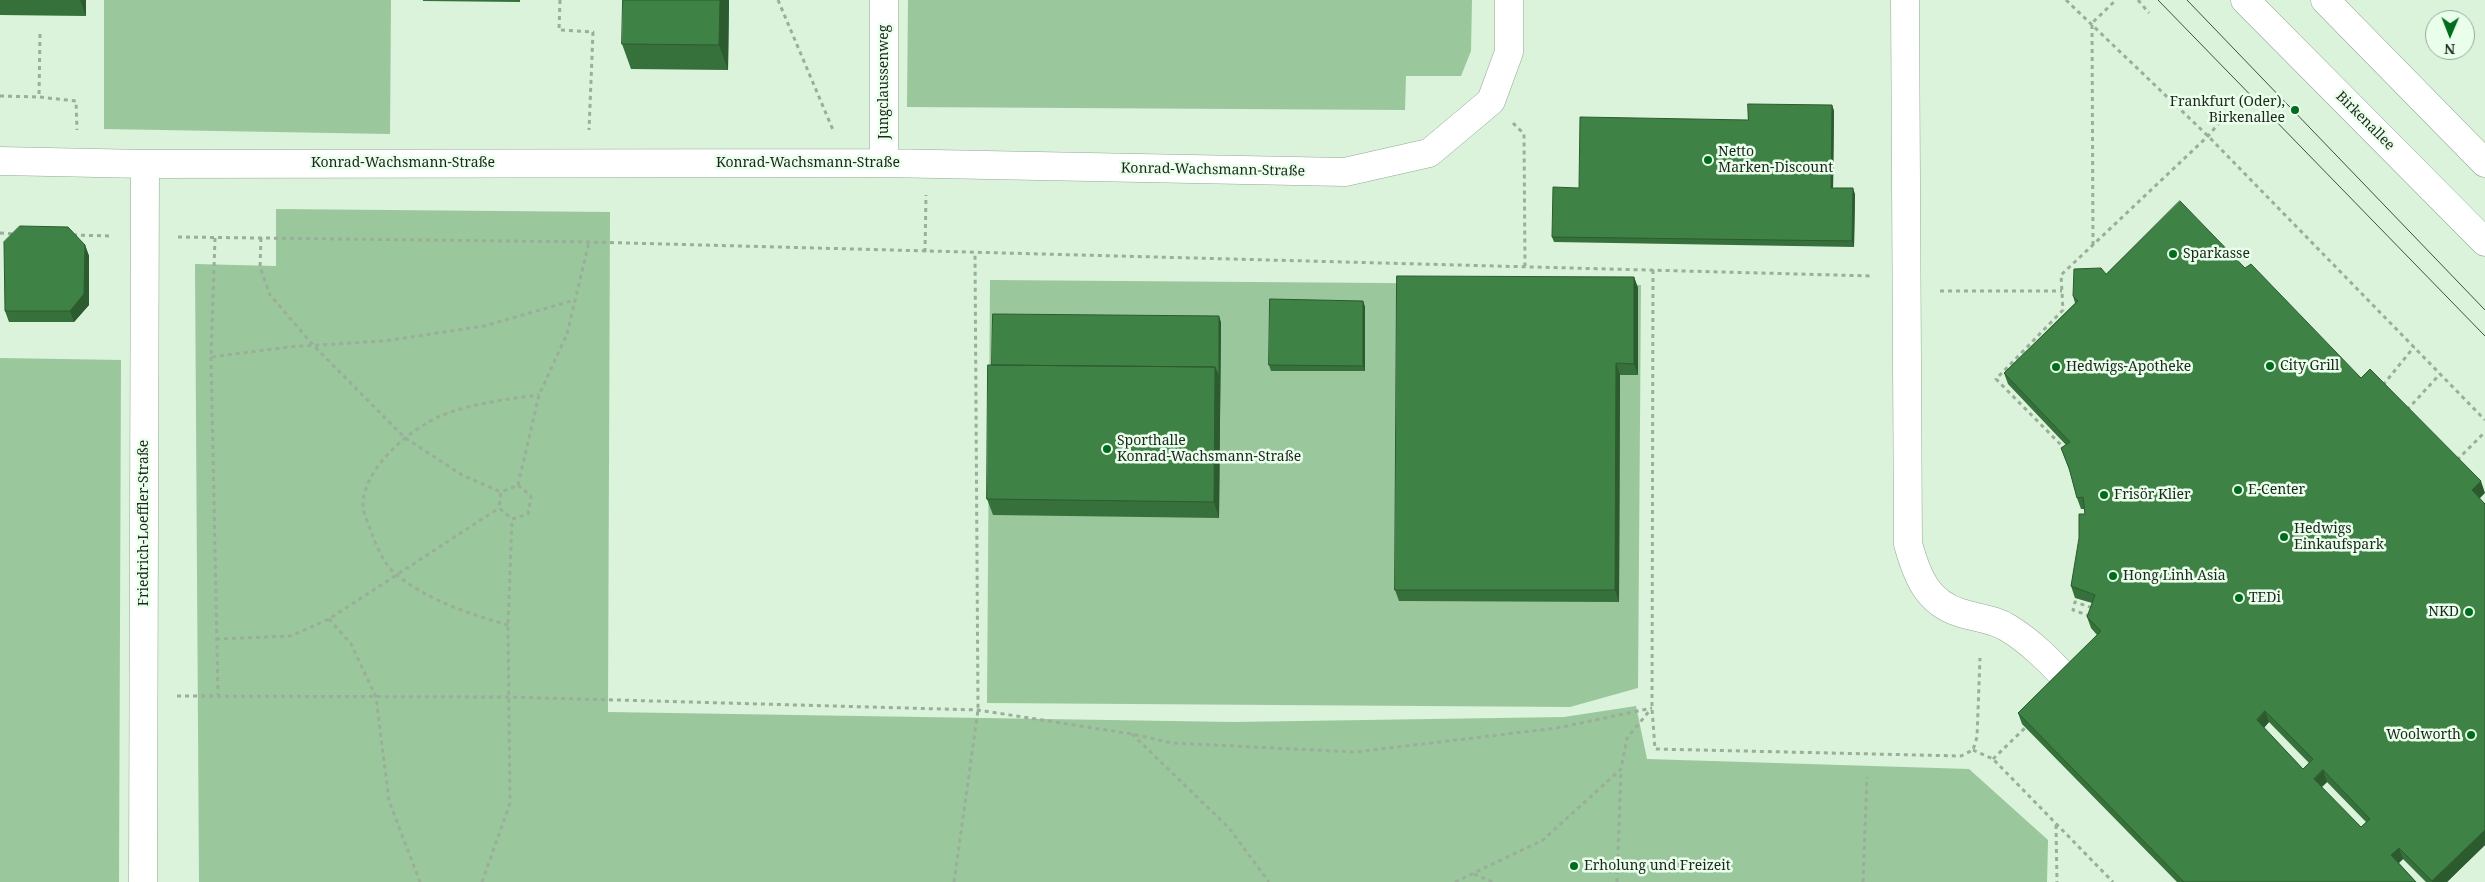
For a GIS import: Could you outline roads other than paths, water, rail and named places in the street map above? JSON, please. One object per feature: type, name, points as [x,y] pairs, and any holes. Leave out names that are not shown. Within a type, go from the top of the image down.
[{"type":"street","name":"Jungclaussenweg","points":[[884,0],[884,163]]},
{"type":"street","name":"Konrad-Wachsmann-Straße","points":[[0,161],[145,164],[884,163],[1345,172],[1429,153],[1490,100],[1509,52],[1509,0]]},
{"type":"street","points":[[1906,0],[1908,544],[1916,573],[1923,587],[1937,602],[1960,613],[1986,618],[2008,628],[2042,653],[2085,698]]},
{"type":"street","name":"Birkenallee","points":[[2245,0],[2485,242]]},
{"type":"street","points":[[2325,0],[2485,163]]},
{"type":"street","name":"Friedrich-Loeffler-Straße","points":[[143,882],[145,164]]},
{"type":"tram line","points":[[2158,0],[2485,336]]},
{"type":"tram line","points":[[2187,0],[2485,310]]},
{"type":"place","name":"Frankfurt (Oder), Birkenallee","points":[[2295,110]]},
{"type":"place","name":"Netto Marken-Discount","points":[[1708,160]]},
{"type":"place","name":"Sparkasse","points":[[2173,254]]},
{"type":"place","name":"City Grill","points":[[2270,366]]},
{"type":"place","name":"Hedwigs-Apotheke","points":[[2056,367]]},
{"type":"place","name":"Sporthalle Konrad-Wachsmann-Straße","points":[[1107,449]]},
{"type":"place","name":"E-Center","points":[[2238,490]]},
{"type":"place","name":"Frisör Klier","points":[[2104,495]]},
{"type":"place","name":"Hedwigs Einkaufspark","points":[[2284,537]]},
{"type":"place","name":"Hong Linh Asia","points":[[2113,576]]},
{"type":"place","name":"TEDi","points":[[2239,598]]},
{"type":"place","name":"NKD","points":[[2469,612]]},
{"type":"place","name":"Woolworth","points":[[2471,735]]},
{"type":"place","name":"Erholung und Freizeit","points":[[1574,866]]}]
